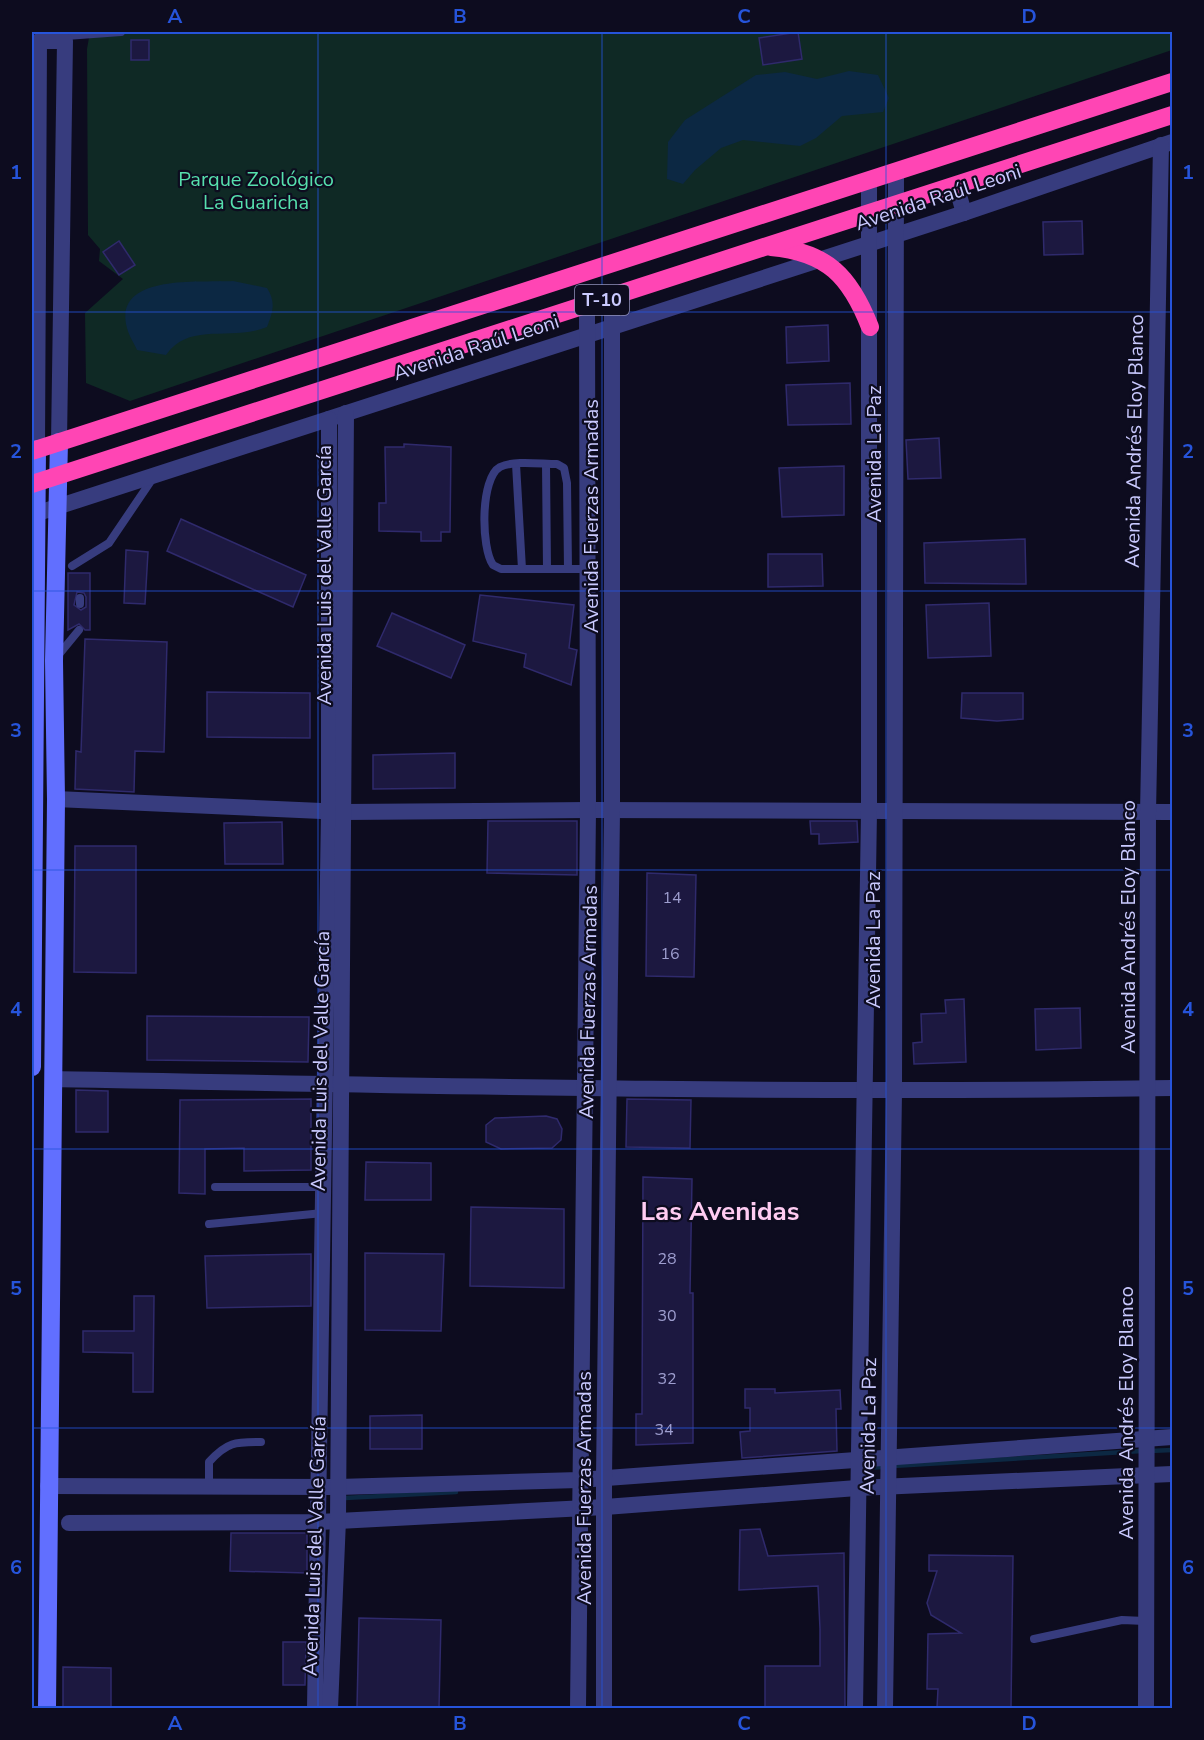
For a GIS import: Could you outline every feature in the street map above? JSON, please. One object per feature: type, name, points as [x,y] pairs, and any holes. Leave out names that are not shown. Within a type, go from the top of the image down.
[{"type":"highway","name":"Avenida Raúl Leoni","points":[[34,450],[1173,82]]},
{"type":"highway","name":"Avenida Raúl Leoni","points":[[34,484],[1173,115]]},
{"type":"highway","points":[[766,247],[802,252],[822,259],[850,286],[870,327]]},
{"type":"street","points":[[32,1067],[35,41],[65,41],[59,442],[59,506],[64,562],[54,661],[56,799],[47,1708]]},
{"type":"street","name":"Avenida Raúl Leoni","points":[[34,514],[964,213],[1167,144]]},
{"type":"street","name":"Avenida Andrés Eloy Blanco","points":[[1146,1708],[1150,1089],[1148,813],[1167,144]]},
{"type":"street","name":"Avenida La Paz","points":[[885,1708],[894,1092],[896,172]]},
{"type":"street","name":"Avenida La Paz","points":[[855,1708],[869,812],[869,180]]},
{"type":"street","points":[[956,185],[964,213]]},
{"type":"street","name":"Avenida Fuerzas Armadas","points":[[604,1708],[604,1479],[612,811],[612,296]]},
{"type":"street","name":"Avenida Fuerzas Armadas","points":[[578,1708],[588,810],[586,304]]},
{"type":"street","name":"Avenida Luis del Valle García","points":[[330,1708],[338,1520],[332,1084],[346,413]]},
{"type":"street","name":"Avenida Luis del Valle García","points":[[329,418],[337,812]]},
{"type":"street","points":[[56,799],[337,812],[588,810],[1173,812]]},
{"type":"street","points":[[54,1079],[608,1090],[894,1092],[1173,1088]]},
{"type":"street","name":"Avenida Luis del Valle García","points":[[315,1708],[323,1187],[332,1084]]},
{"type":"street","points":[[69,1523],[319,1522],[605,1505],[857,1469],[889,1468],[1173,1437]]},
{"type":"street","points":[[48,1486],[338,1487],[579,1481],[889,1468],[1173,1474]]},
{"type":"lane","points":[[66,36],[121,32]]},
{"type":"lane","points":[[568,569],[567,474],[556,464],[507,464],[490,475],[486,488],[486,549],[493,565],[501,569],[568,569],[588,569]]},
{"type":"lane","points":[[516,464],[522,569]]},
{"type":"lane","points":[[546,464],[547,569]]},
{"type":"lane","points":[[64,562],[109,543],[154,476]]},
{"type":"lane","points":[[64,562],[80,573]]},
{"type":"lane","points":[[54,661],[79,630]]},
{"type":"lane","points":[[215,1187],[323,1187]]},
{"type":"lane","points":[[209,1224],[323,1213]]},
{"type":"lane","points":[[209,1485],[208,1462],[219,1450],[232,1442],[261,1442]]},
{"type":"lane","points":[[1034,1639],[1122,1620],[1145,1621]]},
{"type":"green space","name":"Parque Zoológico La Guaricha","points":[[90,32],[1172,32],[1172,50],[130,401],[86,383],[85,313],[123,279],[99,261],[100,249],[88,235],[87,49]]},
{"type":"water","points":[[849,71],[878,75],[889,98],[883,112],[842,116],[816,138],[800,146],[743,140],[721,148],[695,170],[683,184],[667,179],[668,142],[685,120],[756,75],[785,72],[817,79]]},
{"type":"water","points":[[233,281],[267,288],[273,307],[267,327],[239,333],[199,335],[187,338],[166,355],[137,350],[127,328],[126,310],[133,298],[146,289],[162,285],[181,282]]},
{"type":"building","points":[[798,32],[802,59],[763,65],[759,38]]},
{"type":"building","points":[[131,40],[149,40],[149,60],[131,60]]},
{"type":"building","points":[[1082,221],[1083,254],[1044,255],[1043,222]]},
{"type":"building","points":[[119,241],[135,265],[119,275],[103,252]]},
{"type":"building","points":[[828,325],[829,361],[787,363],[786,327]]},
{"type":"building","points":[[850,383],[851,424],[788,425],[786,385]]},
{"type":"building","points":[[939,438],[941,478],[908,479],[906,440]]},
{"type":"building","points":[[404,444],[451,447],[450,532],[441,532],[441,541],[421,541],[421,532],[379,531],[379,503],[386,503],[385,447],[404,447]]},
{"type":"building","points":[[844,466],[844,515],[782,517],[779,468]]},
{"type":"building","points":[[181,519],[306,575],[293,607],[167,551]]},
{"type":"building","points":[[1025,539],[1026,584],[925,583],[924,543]]},
{"type":"building","points":[[126,550],[148,552],[145,604],[124,603]]},
{"type":"building","points":[[768,554],[822,554],[823,586],[768,587]]},
{"type":"building","points":[[68,573],[90,573],[90,630],[85,630],[79,624],[68,630]],"holes":[[[77,592],[84,593],[86,607],[81,610],[74,605]]]},
{"type":"building","points":[[480,595],[574,605],[569,648],[577,650],[571,685],[524,667],[526,654],[473,641]]},
{"type":"building","points":[[989,603],[991,656],[928,658],[926,605]]},
{"type":"building","points":[[392,613],[465,645],[451,678],[377,646]]},
{"type":"building","points":[[85,639],[167,642],[164,752],[135,751],[134,792],[75,789],[76,751],[81,752]]},
{"type":"building","points":[[207,692],[310,693],[310,738],[207,737]]},
{"type":"building","points":[[962,693],[1023,693],[1023,719],[997,721],[961,718]]},
{"type":"building","points":[[455,753],[455,788],[373,789],[373,755]]},
{"type":"building","points":[[488,821],[577,821],[577,875],[487,873]]},
{"type":"building","points":[[810,821],[857,821],[858,842],[819,844],[819,834],[811,834]]},
{"type":"building","points":[[282,822],[283,864],[225,864],[224,823]]},
{"type":"building","points":[[75,846],[136,846],[136,973],[74,972]]},
{"type":"building","points":[[647,873],[696,875],[694,977],[646,976]]},
{"type":"building","points":[[964,999],[966,1062],[914,1064],[913,1043],[922,1042],[921,1014],[946,1013],[945,1000]]},
{"type":"building","points":[[1080,1008],[1081,1048],[1036,1050],[1035,1009]]},
{"type":"building","points":[[147,1016],[309,1017],[308,1062],[147,1060]]},
{"type":"building","points":[[76,1090],[108,1091],[108,1132],[76,1132]]},
{"type":"building","points":[[311,1099],[311,1170],[244,1171],[244,1148],[205,1149],[205,1194],[179,1193],[180,1100]]},
{"type":"building","points":[[627,1099],[691,1100],[690,1148],[626,1147]]},
{"type":"building","points":[[546,1116],[557,1119],[562,1129],[561,1140],[552,1148],[501,1149],[486,1142],[486,1125],[495,1118]]},
{"type":"building","points":[[366,1162],[431,1163],[431,1200],[365,1200]]},
{"type":"building","points":[[643,1177],[692,1179],[690,1293],[693,1293],[693,1443],[636,1445],[636,1414],[642,1414]]},
{"type":"building","points":[[471,1207],[564,1209],[564,1288],[470,1286]]},
{"type":"building","points":[[365,1253],[444,1254],[441,1331],[365,1330]]},
{"type":"building","points":[[311,1254],[311,1306],[207,1308],[205,1256]]},
{"type":"building","points":[[134,1296],[154,1296],[153,1392],[133,1392],[133,1353],[83,1352],[83,1331],[134,1331]]},
{"type":"building","points":[[745,1389],[775,1389],[775,1393],[840,1390],[841,1409],[836,1409],[837,1451],[742,1458],[740,1432],[750,1431],[750,1408],[745,1408]]},
{"type":"building","points":[[422,1415],[422,1449],[370,1449],[370,1416]]},
{"type":"building","points":[[760,1529],[768,1556],[844,1553],[845,1708],[765,1708],[765,1666],[820,1666],[820,1629],[818,1586],[739,1590],[740,1530]]},
{"type":"building","points":[[231,1533],[307,1533],[307,1573],[230,1571]]},
{"type":"building","points":[[929,1555],[1013,1556],[1011,1708],[937,1708],[938,1689],[927,1689],[928,1634],[961,1633],[931,1615],[927,1603],[937,1571],[929,1571]]},
{"type":"building","points":[[359,1618],[441,1620],[439,1708],[357,1708]]},
{"type":"building","points":[[283,1642],[306,1642],[305,1685],[283,1685]]},
{"type":"building","points":[[63,1667],[111,1668],[111,1708],[63,1708]]},
{"type":"waterway","points":[[1150,1451],[1172,1450]]},
{"type":"waterway","points":[[893,1466],[1142,1451]]},
{"type":"waterway","points":[[863,1468],[884,1467]]},
{"type":"waterway","points":[[345,1498],[456,1492]]},
{"type":"district","name":"Las Avenidas","points":[[720,1211]]}]
